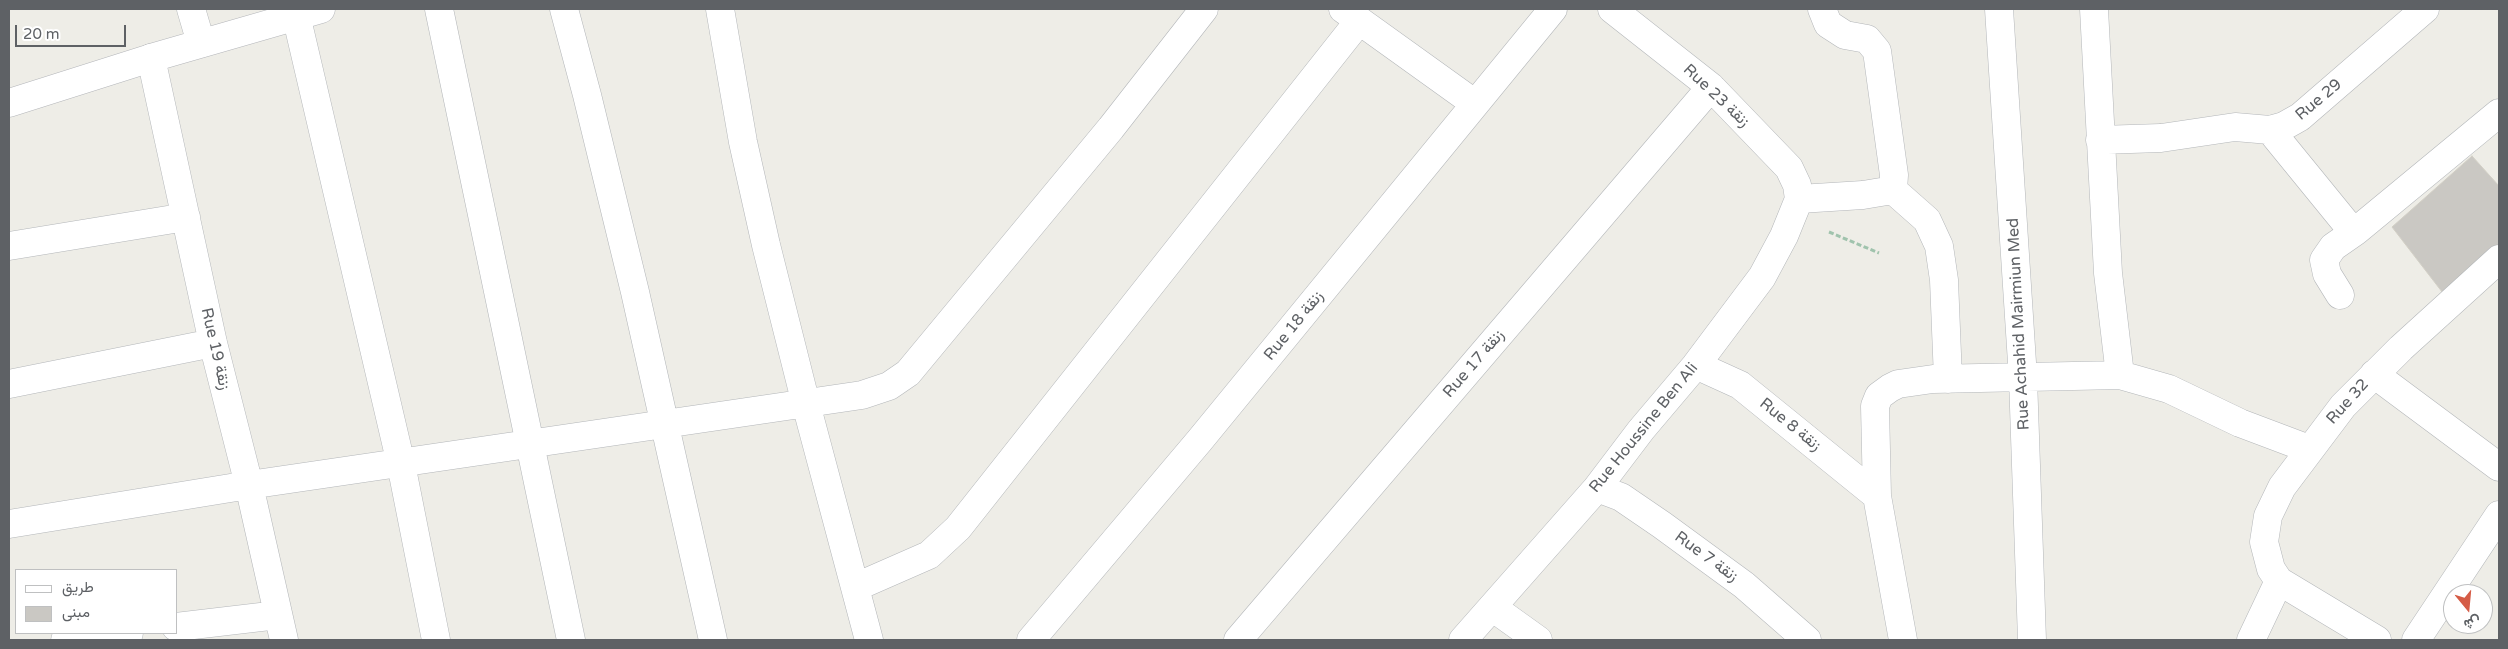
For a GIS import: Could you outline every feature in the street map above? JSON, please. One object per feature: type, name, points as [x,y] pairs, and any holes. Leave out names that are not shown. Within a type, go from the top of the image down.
[{"type":"street","points":[[191,9],[201,43]]},
{"type":"street","points":[[438,9],[571,640]]},
{"type":"street","points":[[564,9],[587,95],[666,424],[714,640]]},
{"type":"street","points":[[720,9],[743,142],[806,404],[869,640]]},
{"type":"street","points":[[9,524],[249,485],[806,404],[862,395],[889,386],[908,373],[1111,128],[1204,9]]},
{"type":"street","name":"Rue 18 زنقة","points":[[1031,640],[1213,425],[1474,102],[1553,9]]},
{"type":"street","name":"Rue 23 زنقة","points":[[1612,9],[1711,87],[1789,168],[1797,185],[1795,208]]},
{"type":"street","points":[[1822,9],[1828,24],[1845,35],[1867,39],[1877,51],[1894,175],[1893,190]]},
{"type":"street","name":"Rue Achahid Mairmiun Med","points":[[2000,9],[2023,378],[2032,640]]},
{"type":"street","points":[[2094,9],[2108,273],[2120,375]]},
{"type":"street","name":"Rue 29","points":[[2100,140],[2161,138],[2235,127],[2270,130],[2284,126],[2300,117],[2425,9]]},
{"type":"street","points":[[9,103],[151,58],[309,12],[436,640]]},
{"type":"street","points":[[856,586],[907,566],[929,555],[958,528],[1351,15],[1474,102]]},
{"type":"street","name":"Rue 19 زنقة","points":[[151,58],[213,343],[249,485],[281,628]]},
{"type":"street","name":"Rue 17 زنقة","points":[[1238,640],[1711,87]]},
{"type":"street","points":[[2340,295],[2328,274],[2324,260],[2333,247],[2356,232],[2499,112]]},
{"type":"street","points":[[2270,130],[2345,222],[2356,232]]},
{"type":"street","points":[[1795,208],[1893,190]]},
{"type":"street","points":[[1893,190],[1927,220],[1939,246],[1944,280],[1948,379]]},
{"type":"street","name":"Rue Houssine Ben Ali","points":[[1463,640],[1597,488],[1641,430],[1696,365],[1762,277],[1795,208]]},
{"type":"street","points":[[9,246],[186,217]]},
{"type":"street","name":"Rue 32","points":[[2279,581],[2271,569],[2266,553],[2264,530],[2268,516],[2282,487],[2309,449],[2344,406],[2374,374],[2499,259]]},
{"type":"street","points":[[9,384],[213,343]]},
{"type":"street","name":"Rue 8 زنقة","points":[[1696,365],[1740,385],[1877,496]]},
{"type":"street","points":[[2374,374],[2499,467]]},
{"type":"street","points":[[1903,640],[1877,496],[1873,418],[1879,396],[1898,384],[1948,379],[2120,375],[2169,389],[2240,423],[2309,449]]},
{"type":"street","name":"Rue 7 زنقة","points":[[1597,488],[1621,497],[1662,525],[1744,585],[1807,640]]},
{"type":"street","points":[[2416,640],[2499,517]]},
{"type":"street","points":[[2251,640],[2279,581],[2377,640]]},
{"type":"street","points":[[1492,607],[1538,640]]},
{"type":"street","points":[[178,627],[281,628]]},
{"type":"street","points":[[65,640],[120,634]]},
{"type":"path","points":[[1795,208],[1879,253]]},
{"type":"building","points":[[2472,156],[2499,186],[2499,251],[2446,297],[2392,227]]}]
